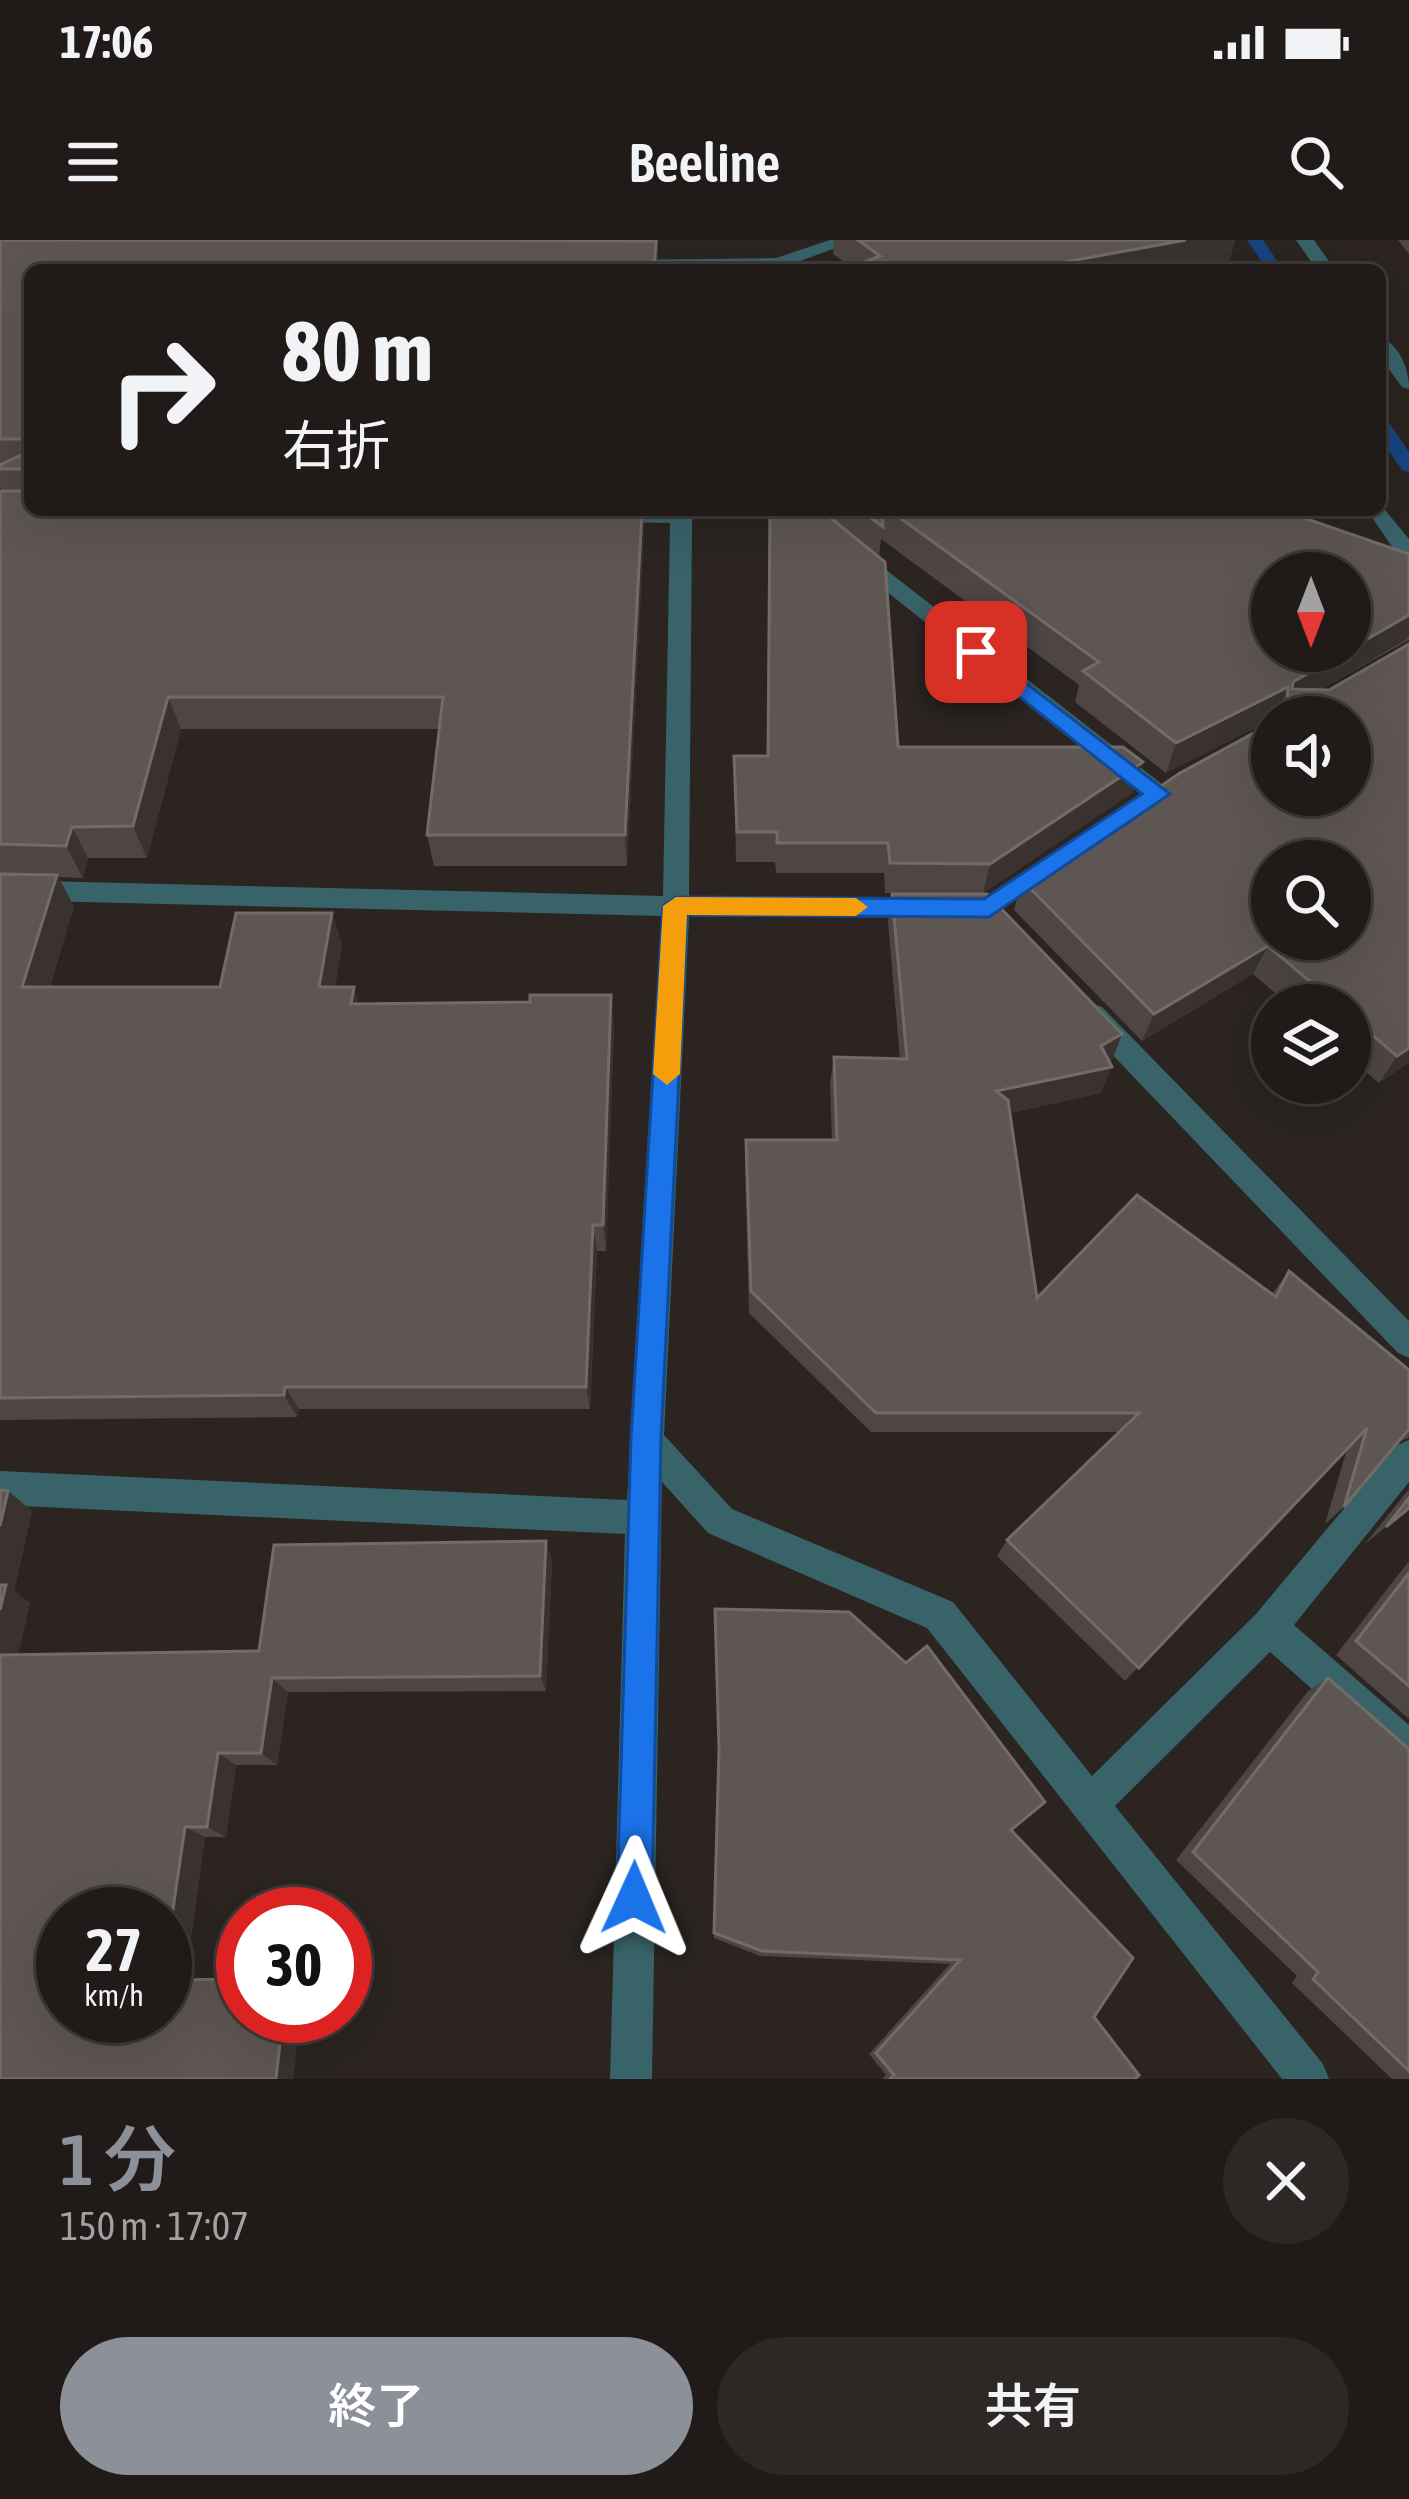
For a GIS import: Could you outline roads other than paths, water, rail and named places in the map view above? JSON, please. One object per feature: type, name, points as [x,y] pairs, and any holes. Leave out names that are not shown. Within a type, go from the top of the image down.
[{"type":"street","points":[[772,264],[848,240]]},
{"type":"street","points":[[1386,352],[1409,383]]},
{"type":"street","points":[[631,2079],[643,1518],[676,906],[688,516]]},
{"type":"street","points":[[803,516],[1159,795]]},
{"type":"street","points":[[1382,516],[1409,555]]},
{"type":"street","points":[[0,890],[997,916],[1083,845]]},
{"type":"street","points":[[1070,992],[1409,1343]]},
{"type":"street","points":[[646,1438],[720,1521],[940,1615],[1308,2079]]},
{"type":"street","points":[[1090,1804],[1269,1627],[1409,1456]]},
{"type":"street","points":[[0,1489],[643,1518]]},
{"type":"street","points":[[1269,1627],[1409,1750]]},
{"type":"waterway","points":[[1255,240],[1271,264]]},
{"type":"waterway","points":[[1386,433],[1409,466]]}]
